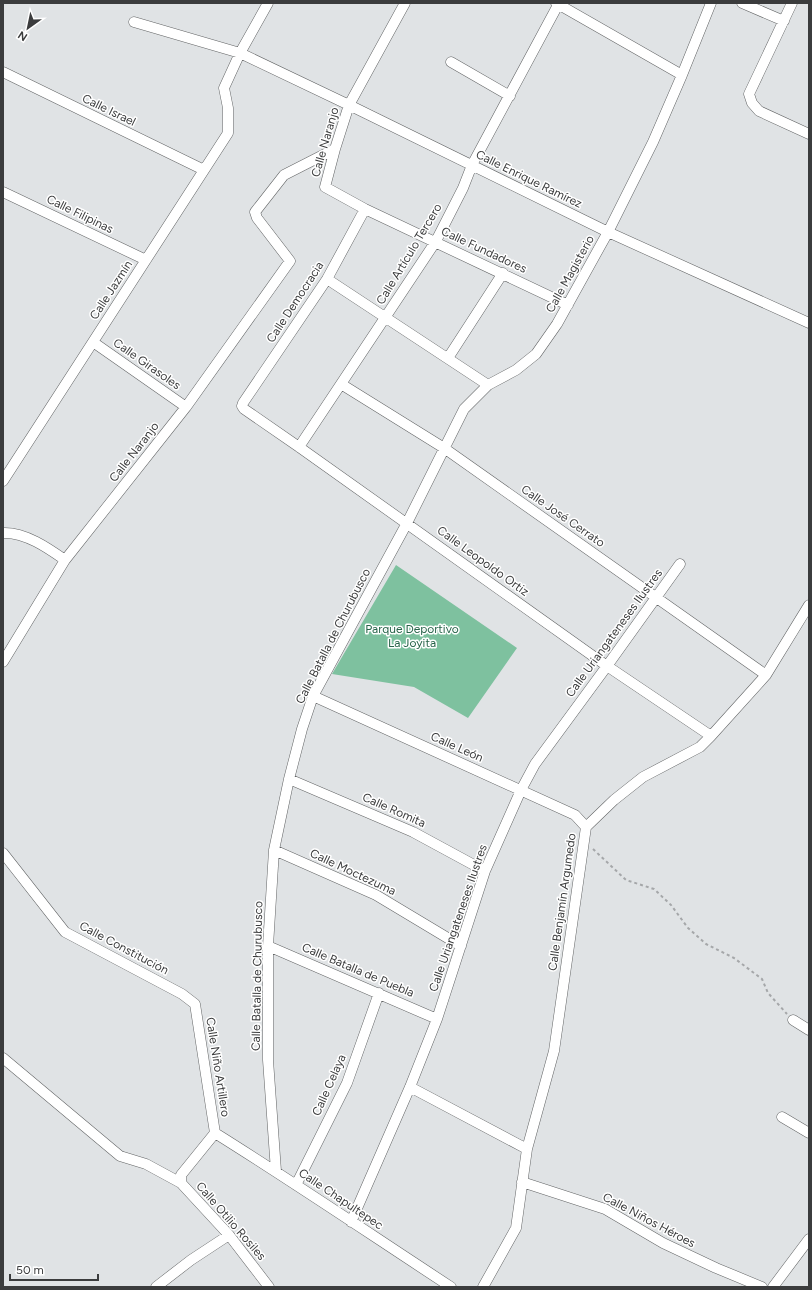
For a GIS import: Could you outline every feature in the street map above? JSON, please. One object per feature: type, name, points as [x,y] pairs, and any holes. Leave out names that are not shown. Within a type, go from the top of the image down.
[{"type":"street","points":[[240,53],[268,3]]},
{"type":"street","name":"Calle Naranjo","points":[[325,187],[349,105],[405,3]]},
{"type":"street","points":[[558,3],[682,75]]},
{"type":"street","name":"Calle Artículo Tercero","points":[[300,447],[436,242],[463,188],[472,165],[510,96],[558,3]]},
{"type":"street","name":"Calle Magisterio","points":[[407,523],[464,409],[488,385],[516,370],[536,354],[557,324],[608,232],[653,142],[711,3]]},
{"type":"street","points":[[742,3],[784,21]]},
{"type":"street","points":[[792,3],[749,94],[752,103],[759,110],[809,134]]},
{"type":"street","name":"Calle Enrique Ramírez","points":[[134,22],[240,53],[608,232],[809,323]]},
{"type":"street","name":"Calle Jazmín","points":[[3,481],[228,133],[228,108],[224,88],[240,53]]},
{"type":"street","points":[[451,62],[510,96]]},
{"type":"street","name":"Calle Israel","points":[[3,72],[204,170]]},
{"type":"street","name":"Calle Naranjo","points":[[3,662],[65,560],[186,407],[290,261],[255,212],[284,174],[335,149]]},
{"type":"street","name":"Calle Fundadores","points":[[325,187],[365,209],[568,305]]},
{"type":"street","name":"Calle Filipinas","points":[[3,192],[146,260]]},
{"type":"street","name":"Calle Democracia","points":[[242,406],[327,279],[365,209]]},
{"type":"street","points":[[448,358],[503,273]]},
{"type":"street","points":[[327,279],[488,385]]},
{"type":"street","name":"Calle Girasoles","points":[[93,342],[186,407]]},
{"type":"street","name":"Calle José Cerrato","points":[[341,384],[444,448],[766,675]]},
{"type":"street","name":"Calle Leopoldo Ortiz","points":[[242,406],[244,409],[300,447],[607,666],[711,736]]},
{"type":"street","name":"Calle Batalla de Churubusco","points":[[276,1171],[268,1060],[268,946],[274,850],[289,779],[302,729],[313,696],[407,523]]},
{"type":"street","points":[[3,533],[13,533],[48,548],[65,560]]},
{"type":"street","name":"Calle Uriangateneses Ilustres","points":[[351,1222],[410,1087],[437,1019],[486,871],[521,790],[535,764],[680,564]]},
{"type":"street","name":"Calle Benjamín Argumedo","points":[[483,1287],[516,1228],[527,1149],[554,1052],[586,827],[614,800],[643,778],[700,747],[766,675],[809,605]]},
{"type":"street","name":"Calle León","points":[[313,696],[575,815],[586,827]]},
{"type":"street","name":"Calle Romita","points":[[289,779],[413,832],[486,871]]},
{"type":"street","name":"Calle Moctezuma","points":[[274,850],[376,895],[461,946]]},
{"type":"street","name":"Calle Constitución","points":[[3,853],[65,932],[182,994],[194,1004]]},
{"type":"street","name":"Calle Batalla de Puebla","points":[[268,946],[437,1019]]},
{"type":"street","name":"Calle Celaya","points":[[296,1185],[347,1083],[379,993]]},
{"type":"street","name":"Calle Niño Artillero","points":[[194,1004],[215,1133]]},
{"type":"street","points":[[793,1020],[809,1030]]},
{"type":"street","points":[[3,1058],[120,1156],[146,1164],[181,1183]]},
{"type":"street","points":[[410,1087],[527,1149]]},
{"type":"street","points":[[782,1117],[809,1133]]},
{"type":"street","name":"Calle Chapultepec","points":[[215,1133],[276,1171],[451,1287]]},
{"type":"street","name":"Calle Otilio Rosiles","points":[[215,1133],[181,1175],[181,1183],[229,1235],[269,1287]]},
{"type":"street","name":"Calle Niños Héroes","points":[[522,1182],[605,1209],[663,1243],[716,1268],[762,1287]]},
{"type":"street","points":[[156,1287],[191,1260],[229,1235]]},
{"type":"street","points":[[772,1287],[809,1239]]},
{"type":"path","points":[[583,844],[596,851],[626,880],[654,889],[671,905],[688,928],[706,944],[734,958],[762,979],[768,993],[793,1020]]},
{"type":"green space","name":"Parque Deportivo La Joyita","points":[[396,565],[517,648],[468,718],[414,687],[332,674]]}]
